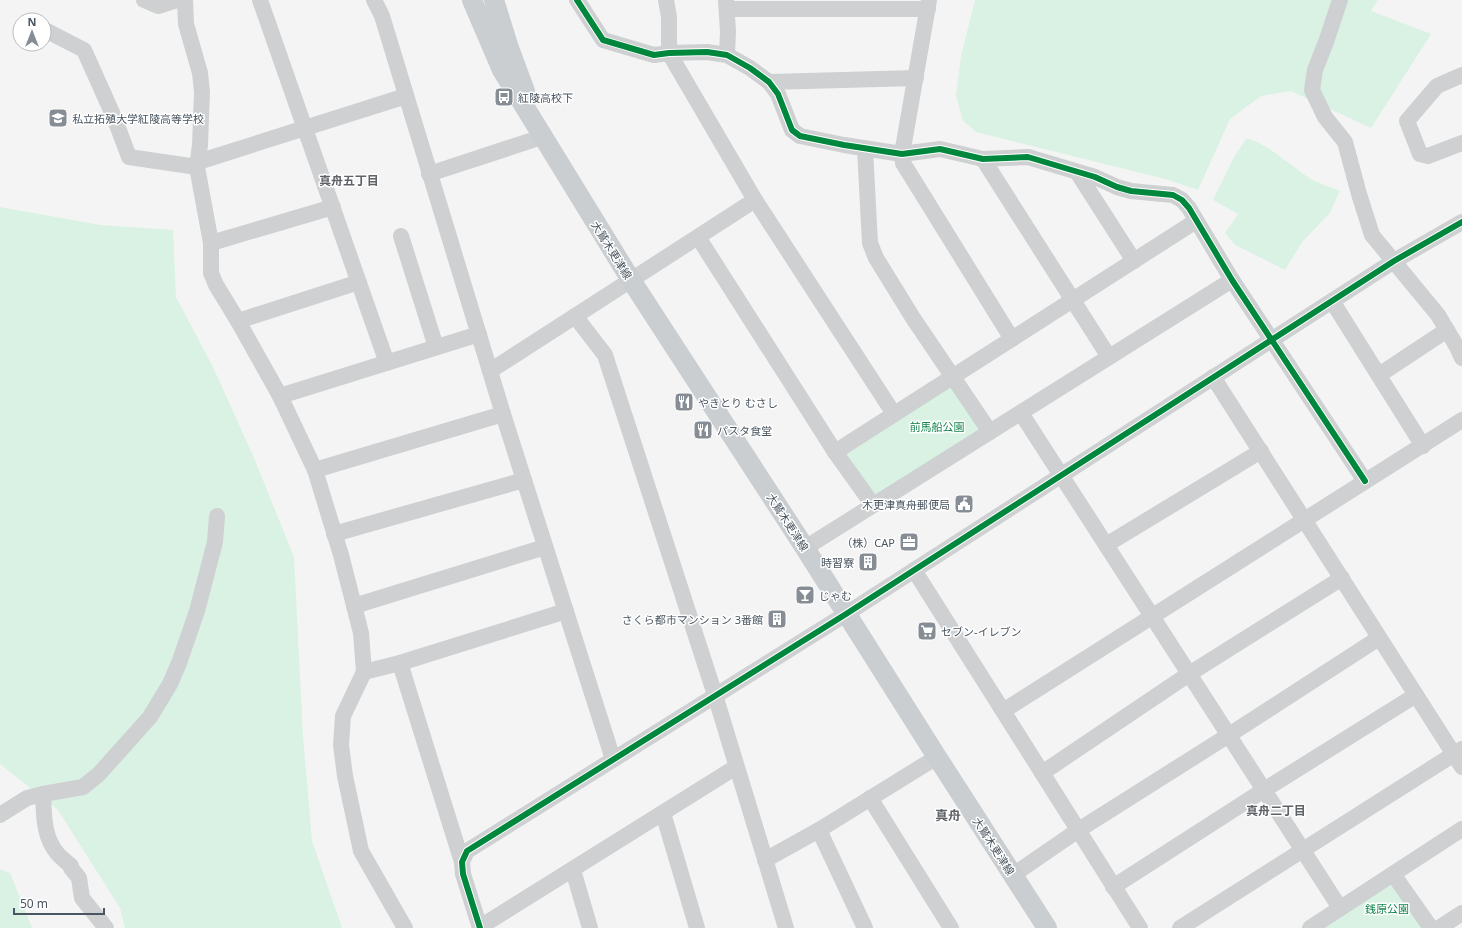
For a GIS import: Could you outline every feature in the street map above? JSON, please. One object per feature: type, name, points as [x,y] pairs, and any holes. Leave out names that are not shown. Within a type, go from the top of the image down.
[{"type":"main road","points":[[472,0],[502,70],[542,137]]},
{"type":"main road","points":[[494,0],[509,48],[542,137]]},
{"type":"main road","name":"大鷲木更津線","points":[[542,137],[630,280],[805,548],[1047,928]]},
{"type":"street","points":[[144,0],[158,6],[177,0]]},
{"type":"street","points":[[185,0],[186,24],[200,73],[202,92],[200,145],[197,164],[211,243],[211,273],[216,285],[280,396],[315,470],[334,534],[361,633],[364,672],[343,716],[341,745],[345,776],[361,851],[405,928]]},
{"type":"street","points":[[260,0],[388,362]]},
{"type":"street","points":[[374,0],[382,16],[503,414],[613,759]]},
{"type":"street","points":[[577,0],[603,40],[654,55],[707,52],[728,55],[769,82],[778,94],[792,130],[800,136],[865,149],[902,154],[940,149],[983,159],[1028,157],[1095,177],[1131,190],[1173,195],[1182,200],[1232,280],[1364,481]]},
{"type":"street","points":[[666,0],[669,17],[669,53],[755,200],[894,414]]},
{"type":"street","points":[[1340,0],[1315,70],[1312,90],[1325,117],[1345,142],[1372,235],[1438,315],[1462,358]]},
{"type":"street","points":[[728,55],[726,5],[929,4],[902,154],[903,163],[1012,339]]},
{"type":"street","points":[[52,34],[84,50],[114,117],[129,157],[148,161],[197,164],[406,96]]},
{"type":"street","points":[[1462,75],[1437,86],[1407,121],[1420,154],[1428,156],[1462,143]]},
{"type":"street","points":[[769,82],[916,78]]},
{"type":"street","points":[[429,174],[542,137]]},
{"type":"street","points":[[865,149],[870,243],[876,258],[913,318],[990,432]]},
{"type":"street","points":[[983,159],[1108,357]]},
{"type":"street","points":[[1077,172],[1134,261]]},
{"type":"street","points":[[490,371],[755,200]]},
{"type":"street","points":[[211,243],[333,207]]},
{"type":"street","points":[[835,452],[1196,221]]},
{"type":"street","points":[[462,862],[467,851],[846,614],[1394,261],[1462,222]]},
{"type":"street","points":[[401,236],[436,347]]},
{"type":"street","points":[[698,237],[835,452],[873,505]]},
{"type":"street","points":[[805,548],[1232,280]]},
{"type":"street","points":[[238,321],[359,282]]},
{"type":"street","points":[[1332,301],[1423,446]]},
{"type":"street","points":[[575,316],[605,355],[715,695],[786,928]]},
{"type":"street","points":[[1379,375],[1447,330]]},
{"type":"street","points":[[280,396],[479,334]]},
{"type":"street","points":[[1180,928],[1303,850],[1459,756],[1416,695],[1379,638],[1214,377]]},
{"type":"street","points":[[1021,413],[1340,908]]},
{"type":"street","points":[[315,470],[503,414]]},
{"type":"street","points":[[1003,711],[1305,521],[1364,481],[1423,446],[1462,420]]},
{"type":"street","points":[[1106,545],[1261,451]]},
{"type":"street","points":[[334,534],[524,480]]},
{"type":"street","points":[[0,815],[27,798],[83,787],[99,774],[150,717],[170,684],[179,663],[194,618],[215,542],[217,516]]},
{"type":"street","points":[[354,606],[545,546]]},
{"type":"street","points":[[914,570],[1140,928]]},
{"type":"street","points":[[1042,773],[1189,674],[1342,578]]},
{"type":"street","points":[[364,672],[400,664],[566,611]]},
{"type":"street","points":[[1013,875],[1078,831],[1379,638]]},
{"type":"street","points":[[400,664],[462,862],[464,874],[480,927],[736,767]]},
{"type":"street","points":[[1113,887],[1416,695]]},
{"type":"street","points":[[765,860],[819,830],[937,757]]},
{"type":"street","points":[[43,794],[44,822],[50,841],[57,853],[71,866],[79,878],[82,898],[106,928]]},
{"type":"street","points":[[870,798],[951,928]]},
{"type":"street","points":[[663,812],[697,928]]},
{"type":"street","points":[[1310,928],[1462,829]]},
{"type":"street","points":[[819,830],[865,928]]},
{"type":"street","points":[[573,870],[590,928]]},
{"type":"street","points":[[1393,874],[1431,928]]},
{"type":"street","points":[[1439,928],[1462,913]]},
{"type":"green space","points":[[975,0],[1378,0],[1371,11],[1431,34],[1371,128],[1291,91],[1261,96],[1230,119],[1198,190],[1165,179],[976,132],[963,121],[956,96],[961,56]]},
{"type":"green space","points":[[1246,139],[1253,140],[1270,149],[1311,179],[1340,191],[1329,214],[1302,242],[1285,270],[1235,245],[1225,233],[1238,214],[1213,200],[1234,157]]},
{"type":"green space","points":[[0,207],[100,225],[173,230],[176,297],[213,367],[254,458],[294,557],[303,736],[312,841],[342,928],[125,928],[120,908],[58,810],[0,764]]},
{"type":"green space","name":"前馬船公園","points":[[951,382],[985,431],[873,502],[839,452]]},
{"type":"green space","points":[[0,869],[10,873],[32,928],[0,928]]},
{"type":"green space","name":"銭原公園","points":[[1393,880],[1428,928],[1319,928]]},
{"type":"cycle path","points":[[577,0],[603,40],[654,55],[707,52],[727,55],[750,68],[769,82],[778,94],[792,130],[800,136],[844,145],[902,154],[940,149],[983,159],[1028,157],[1095,177],[1117,187],[1131,191],[1173,195],[1182,200],[1189,208],[1232,280],[1365,481]]},
{"type":"cycle path","points":[[480,928],[463,874],[462,862],[467,851],[846,614],[1394,261],[1462,222]]},
{"type":"place","name":"紅陵高校下","points":[[504,97]]},
{"type":"place","name":"私立拓殖大学紅陵高等学校","points":[[58,118]]},
{"type":"place","name":"やきとり むさし","points":[[684,402]]},
{"type":"place","name":"パスタ食堂","points":[[703,430]]},
{"type":"place","name":"木更津真舟郵便局","points":[[964,504]]},
{"type":"place","name":"（株）CAP","points":[[909,542]]},
{"type":"place","name":"時習寮","points":[[868,562]]},
{"type":"place","name":"じゃむ","points":[[805,595]]},
{"type":"place","name":"さくら都市マンション 3番館","points":[[777,619]]},
{"type":"place","name":"セブン-イレブン","points":[[927,631]]},
{"type":"district","name":"真舟五丁目","points":[[349,180]]},
{"type":"district","name":"真舟二丁目","points":[[1276,810]]},
{"type":"district","name":"真舟","points":[[948,815]]}]
